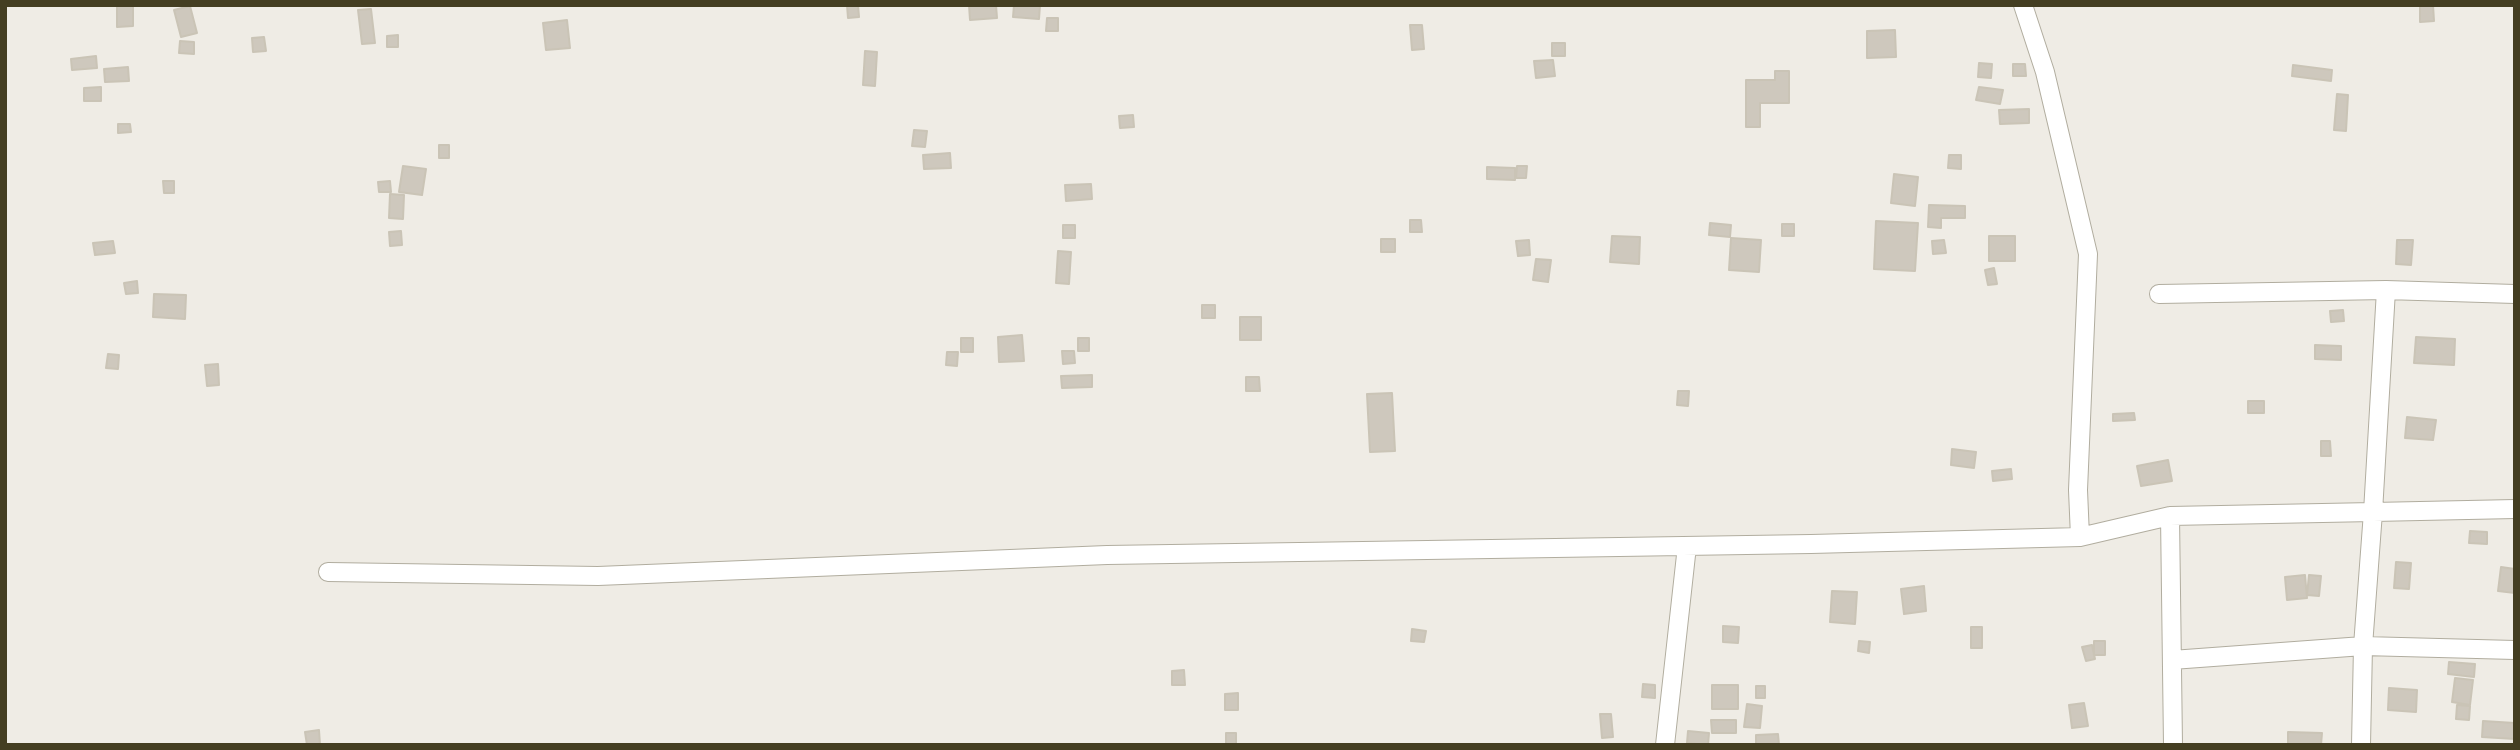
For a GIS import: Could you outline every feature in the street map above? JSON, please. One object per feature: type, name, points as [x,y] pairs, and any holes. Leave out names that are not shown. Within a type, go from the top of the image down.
[{"type":"street","points":[[2023,5],[2045,72],[2088,254],[2078,490],[2080,537]]},
{"type":"street","points":[[2361,745],[2363,646],[2386,290]]},
{"type":"street","points":[[2159,294],[2386,290],[2515,294]]},
{"type":"street","points":[[328,572],[598,576],[1107,555],[2080,537],[2170,516],[2515,509]]},
{"type":"street","points":[[2170,516],[2173,745]]},
{"type":"street","points":[[1665,745],[1687,546]]},
{"type":"street","points":[[2172,660],[2363,646],[2515,650]]},
{"type":"building","points":[[117,5],[133,5],[133,26],[117,27]]},
{"type":"building","points":[[847,5],[858,5],[859,17],[848,18]]},
{"type":"building","points":[[969,5],[996,5],[997,18],[970,20]]},
{"type":"building","points":[[1014,5],[1040,5],[1039,19],[1013,17]]},
{"type":"building","points":[[2420,5],[2433,5],[2434,21],[2420,22]]},
{"type":"building","points":[[190,6],[197,33],[181,37],[174,10]]},
{"type":"building","points":[[371,9],[375,43],[362,44],[358,10]]},
{"type":"building","points":[[1047,18],[1058,18],[1058,31],[1046,31]]},
{"type":"building","points":[[567,20],[570,48],[546,50],[543,23]]},
{"type":"building","points":[[1410,25],[1422,25],[1424,49],[1412,50]]},
{"type":"building","points":[[1895,30],[1896,57],[1867,58],[1867,31]]},
{"type":"building","points":[[398,35],[398,47],[387,47],[387,36]]},
{"type":"building","points":[[264,37],[266,51],[253,52],[252,38]]},
{"type":"building","points":[[180,41],[194,42],[194,54],[179,53]]},
{"type":"building","points":[[1552,43],[1565,43],[1565,56],[1552,56]]},
{"type":"building","points":[[865,51],[877,52],[875,86],[863,85]]},
{"type":"building","points":[[96,56],[97,68],[72,70],[71,59]]},
{"type":"building","points":[[1553,60],[1555,76],[1536,78],[1534,61]]},
{"type":"building","points":[[1979,63],[1992,64],[1991,78],[1978,77]]},
{"type":"building","points":[[2013,64],[2025,64],[2026,76],[2013,76]]},
{"type":"building","points":[[2293,65],[2332,70],[2331,81],[2292,76]]},
{"type":"building","points":[[128,67],[129,81],[105,82],[104,69]]},
{"type":"building","points":[[1775,71],[1789,71],[1789,103],[1760,103],[1760,127],[1746,127],[1746,80],[1775,80]]},
{"type":"building","points":[[101,87],[101,101],[84,101],[84,88]]},
{"type":"building","points":[[1979,87],[2003,90],[2000,104],[1976,100]]},
{"type":"building","points":[[2337,94],[2348,95],[2346,131],[2334,130]]},
{"type":"building","points":[[2029,109],[2029,123],[2000,124],[1999,110]]},
{"type":"building","points":[[1133,115],[1134,127],[1120,128],[1119,116]]},
{"type":"building","points":[[118,124],[130,124],[131,132],[118,133]]},
{"type":"building","points":[[914,130],[927,131],[925,147],[912,146]]},
{"type":"building","points":[[439,145],[449,145],[449,158],[439,158]]},
{"type":"building","points":[[950,153],[951,168],[924,169],[923,155]]},
{"type":"building","points":[[1949,155],[1961,155],[1961,169],[1948,168]]},
{"type":"building","points":[[403,166],[426,169],[422,195],[399,192]]},
{"type":"building","points":[[1517,166],[1527,166],[1526,178],[1516,178]]},
{"type":"building","points":[[1487,167],[1515,168],[1515,180],[1487,179]]},
{"type":"building","points":[[1894,174],[1918,177],[1915,206],[1891,203]]},
{"type":"building","points":[[163,181],[174,181],[174,193],[164,193]]},
{"type":"building","points":[[390,181],[391,192],[379,192],[378,182]]},
{"type":"building","points":[[1091,184],[1092,199],[1066,201],[1065,185]]},
{"type":"building","points":[[390,194],[404,195],[403,219],[389,218]]},
{"type":"building","points":[[1929,205],[1965,206],[1965,218],[1941,218],[1941,228],[1928,227]]},
{"type":"building","points":[[1410,220],[1421,220],[1422,232],[1410,232]]},
{"type":"building","points":[[1876,221],[1918,223],[1915,271],[1874,269]]},
{"type":"building","points":[[1710,223],[1731,225],[1730,237],[1709,235]]},
{"type":"building","points":[[1782,224],[1794,224],[1794,236],[1782,236]]},
{"type":"building","points":[[1063,225],[1075,225],[1075,238],[1063,238]]},
{"type":"building","points":[[401,231],[402,245],[390,246],[389,232]]},
{"type":"building","points":[[1612,236],[1640,237],[1639,264],[1610,262]]},
{"type":"building","points":[[1989,236],[2015,236],[2015,261],[1989,261]]},
{"type":"building","points":[[1731,238],[1761,240],[1759,272],[1729,270]]},
{"type":"building","points":[[1381,239],[1395,239],[1395,252],[1381,252]]},
{"type":"building","points":[[1529,240],[1530,255],[1518,256],[1516,241]]},
{"type":"building","points":[[1944,240],[1946,253],[1933,254],[1932,241]]},
{"type":"building","points":[[2397,240],[2413,240],[2411,265],[2396,264]]},
{"type":"building","points":[[113,241],[115,253],[95,255],[93,243]]},
{"type":"building","points":[[1058,251],[1071,252],[1069,284],[1056,283]]},
{"type":"building","points":[[1536,259],[1551,260],[1548,282],[1533,280]]},
{"type":"building","points":[[1994,268],[1997,284],[1988,285],[1985,270]]},
{"type":"building","points":[[137,281],[138,293],[126,294],[124,283]]},
{"type":"building","points":[[154,294],[186,295],[185,319],[153,317]]},
{"type":"building","points":[[1202,305],[1215,305],[1215,318],[1202,318]]},
{"type":"building","points":[[2343,310],[2344,321],[2331,322],[2330,311]]},
{"type":"building","points":[[1240,317],[1261,317],[1261,340],[1240,340]]},
{"type":"building","points":[[1022,335],[1024,361],[999,362],[998,337]]},
{"type":"building","points":[[2416,337],[2455,339],[2454,365],[2414,363]]},
{"type":"building","points":[[961,338],[973,338],[973,352],[961,352]]},
{"type":"building","points":[[1078,338],[1089,338],[1089,351],[1078,351]]},
{"type":"building","points":[[2315,345],[2341,346],[2341,360],[2315,359]]},
{"type":"building","points":[[1062,351],[1074,351],[1075,363],[1063,364]]},
{"type":"building","points":[[947,352],[958,352],[957,366],[946,365]]},
{"type":"building","points":[[108,354],[119,355],[118,369],[106,368]]},
{"type":"building","points":[[218,364],[219,385],[207,386],[205,365]]},
{"type":"building","points":[[1092,375],[1092,387],[1062,388],[1061,376]]},
{"type":"building","points":[[1246,377],[1259,377],[1260,391],[1246,391]]},
{"type":"building","points":[[1678,391],[1689,391],[1688,406],[1677,405]]},
{"type":"building","points":[[1392,393],[1395,451],[1370,452],[1367,394]]},
{"type":"building","points":[[2248,401],[2264,401],[2264,413],[2248,413]]},
{"type":"building","points":[[2134,413],[2135,420],[2113,421],[2113,414]]},
{"type":"building","points":[[2407,417],[2436,420],[2433,440],[2405,438]]},
{"type":"building","points":[[2321,441],[2330,441],[2331,456],[2321,456]]},
{"type":"building","points":[[1952,449],[1976,452],[1974,468],[1951,465]]},
{"type":"building","points":[[2168,460],[2172,481],[2141,486],[2137,466]]},
{"type":"building","points":[[2011,469],[2012,479],[1993,481],[1992,471]]},
{"type":"building","points":[[2470,531],[2487,532],[2487,544],[2469,543]]},
{"type":"building","points":[[2396,562],[2411,563],[2409,589],[2394,588]]},
{"type":"building","points":[[2501,567],[2515,569],[2515,593],[2498,591]]},
{"type":"building","points":[[2305,575],[2307,598],[2287,600],[2285,577]]},
{"type":"building","points":[[2309,575],[2321,576],[2319,596],[2307,595]]},
{"type":"building","points":[[1924,586],[1926,611],[1904,614],[1901,589]]},
{"type":"building","points":[[1832,591],[1857,592],[1855,624],[1830,622]]},
{"type":"building","points":[[1723,626],[1739,627],[1738,643],[1723,642]]},
{"type":"building","points":[[1971,627],[1982,627],[1982,648],[1971,648]]},
{"type":"building","points":[[1412,629],[1426,631],[1424,642],[1411,641]]},
{"type":"building","points":[[1859,641],[1870,642],[1869,653],[1858,651]]},
{"type":"building","points":[[2094,641],[2105,641],[2105,655],[2094,655]]},
{"type":"building","points":[[2092,645],[2095,659],[2086,661],[2082,647]]},
{"type":"building","points":[[2449,662],[2475,664],[2474,677],[2448,674]]},
{"type":"building","points":[[1184,670],[1185,685],[1172,685],[1172,671]]},
{"type":"building","points":[[2455,678],[2473,680],[2470,705],[2452,702]]},
{"type":"building","points":[[1643,684],[1655,685],[1655,698],[1642,697]]},
{"type":"building","points":[[1712,685],[1738,685],[1738,709],[1712,709]]},
{"type":"building","points":[[1756,686],[1765,686],[1765,698],[1756,698]]},
{"type":"building","points":[[2389,688],[2417,690],[2416,712],[2388,710]]},
{"type":"building","points":[[1238,693],[1238,710],[1225,710],[1225,694]]},
{"type":"building","points":[[2084,703],[2088,726],[2072,728],[2069,705]]},
{"type":"building","points":[[1747,704],[1762,706],[1760,728],[1744,727]]},
{"type":"building","points":[[2457,705],[2470,706],[2469,720],[2456,719]]},
{"type":"building","points":[[1600,714],[1611,714],[1613,737],[1602,738]]},
{"type":"building","points":[[1711,720],[1736,720],[1736,733],[1712,733]]},
{"type":"building","points":[[2483,721],[2515,723],[2515,739],[2482,737]]},
{"type":"building","points":[[319,730],[320,745],[307,745],[305,732]]},
{"type":"building","points":[[1688,731],[1709,733],[1708,745],[1687,743]]},
{"type":"building","points":[[2288,732],[2322,733],[2321,745],[2288,745]]},
{"type":"building","points":[[1226,733],[1236,733],[1236,744],[1226,744]]},
{"type":"building","points":[[1778,734],[1779,745],[1756,745],[1756,735]]}]
